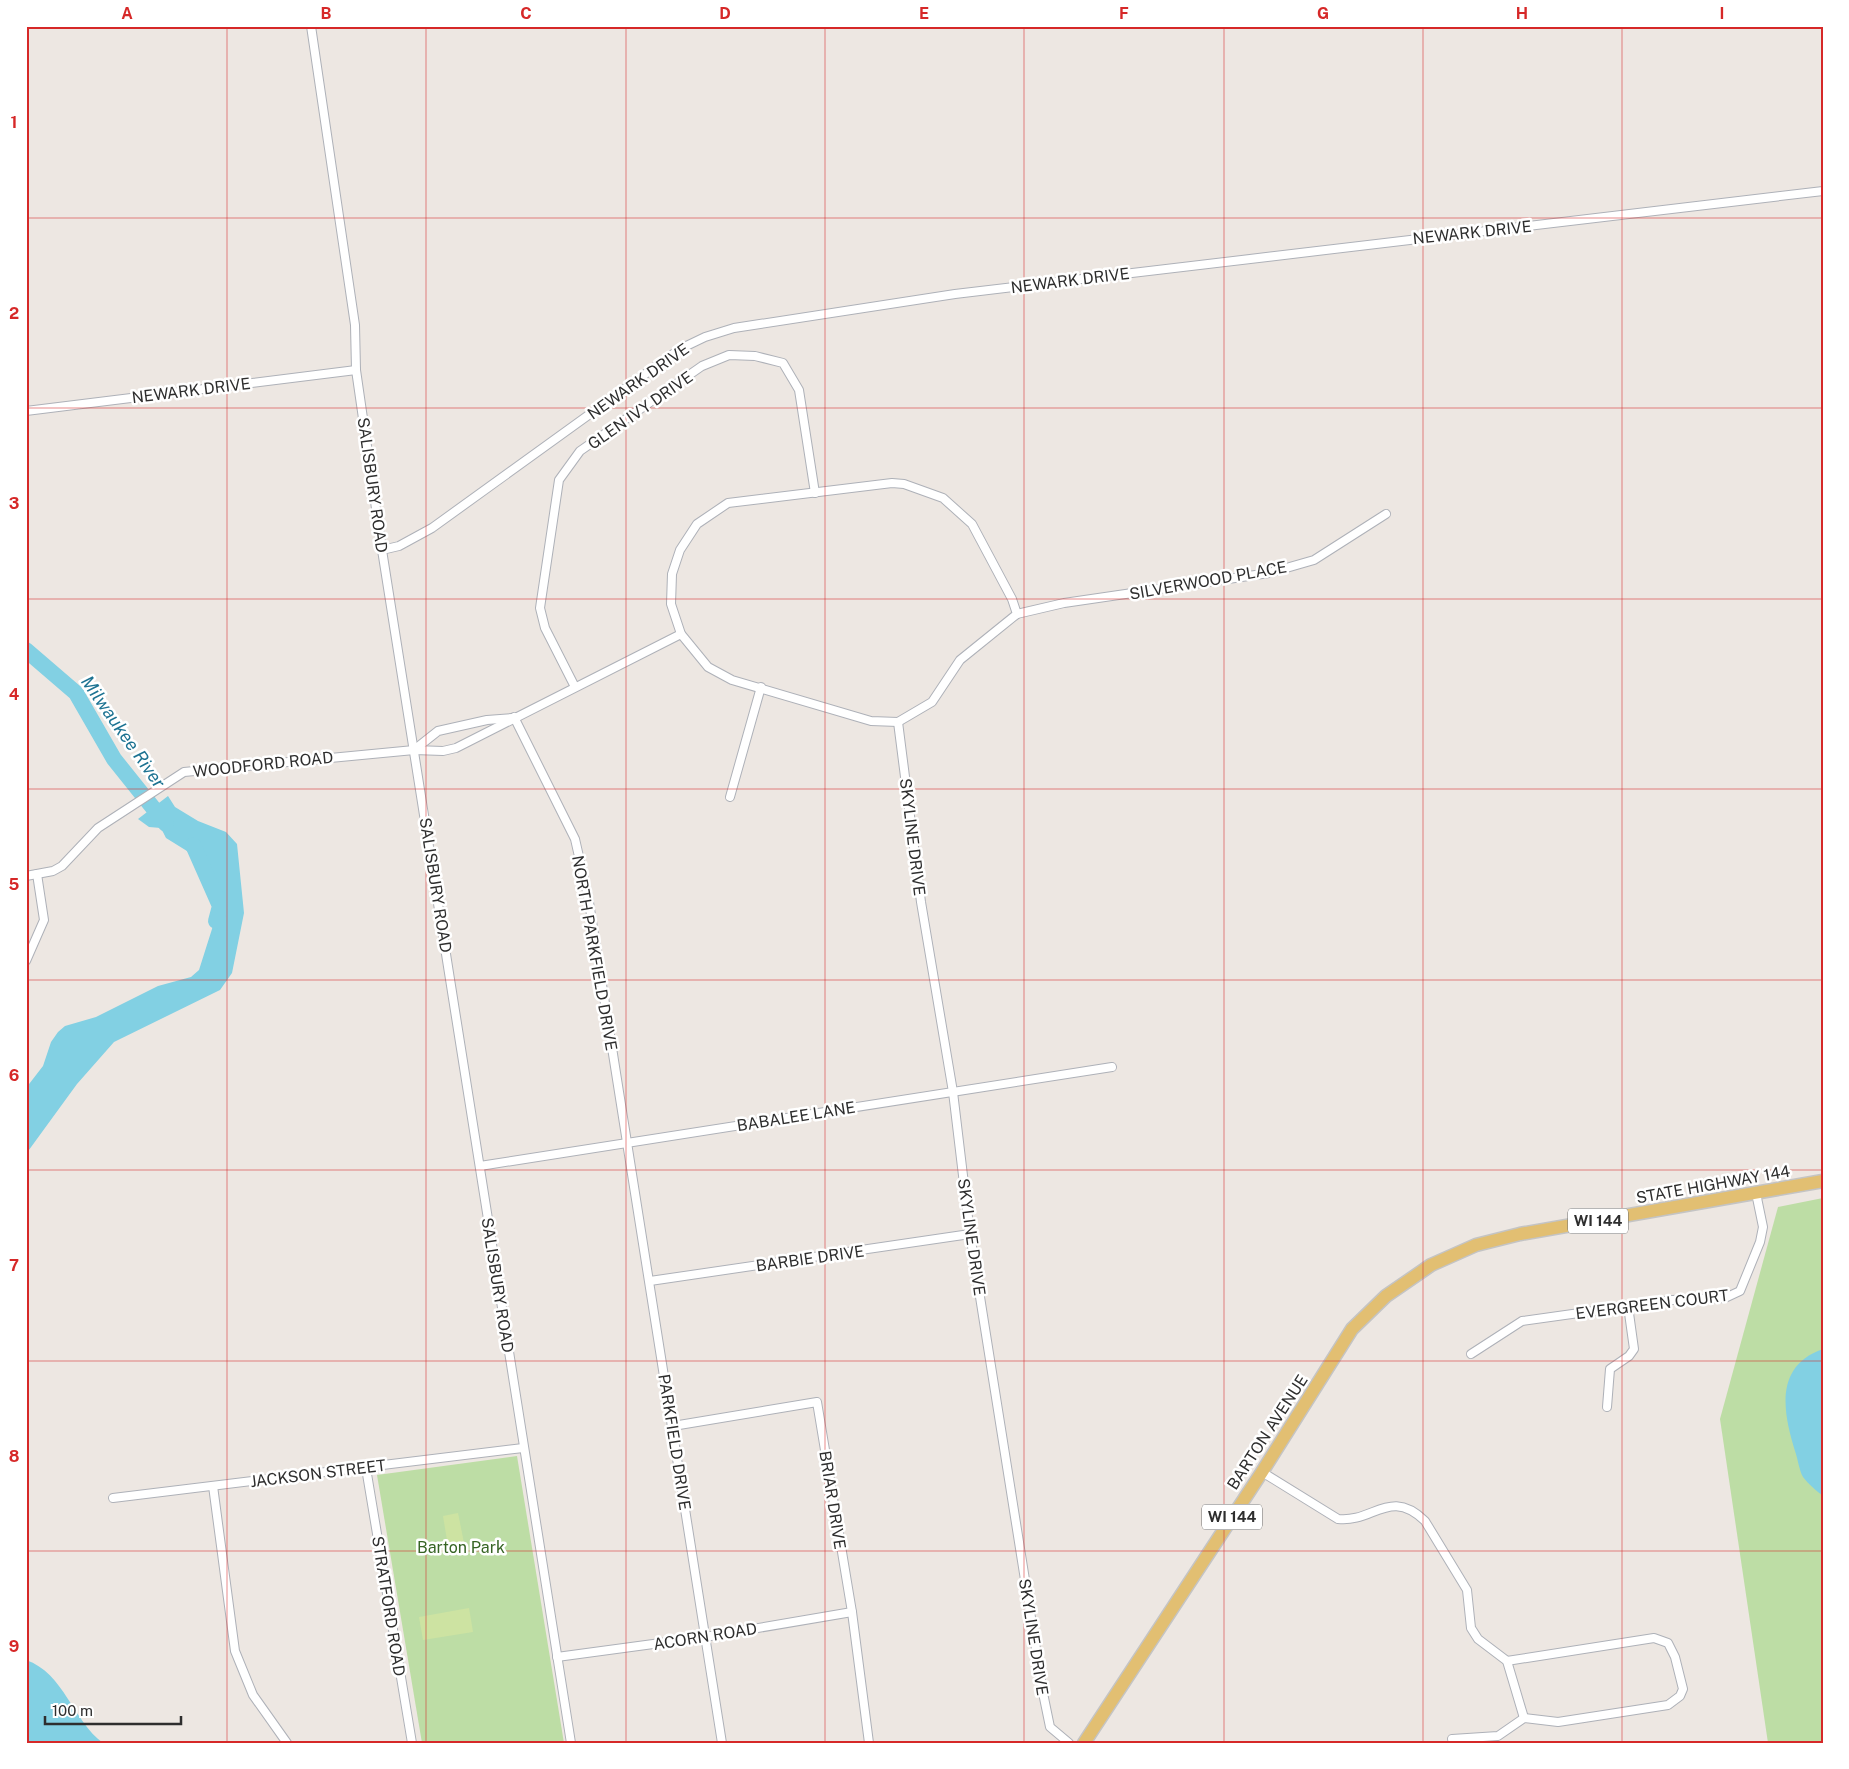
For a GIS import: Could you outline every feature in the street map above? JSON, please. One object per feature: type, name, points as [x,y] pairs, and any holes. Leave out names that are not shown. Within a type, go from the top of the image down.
[{"type":"main road","name":"STATE HIGHWAY 144","points":[[1386,1296],[1430,1266],[1476,1244],[1520,1234],[1823,1181]]},
{"type":"main road","name":"BARTON AVENUE","points":[[1084,1743],[1262,1472],[1352,1329],[1386,1296]]},
{"type":"street","name":"SALISBURY ROAD","points":[[311,26],[356,325],[356,370],[382,550],[571,1743]]},
{"type":"street","name":"NEWARK DRIVE","points":[[382,550],[399,546],[432,528],[680,349],[705,337],[734,328],[955,294],[1823,191]]},
{"type":"street","name":"GLEN IVY DRIVE","points":[[575,687],[544,628],[540,608],[558,480],[580,451],[702,366],[729,356],[755,356],[783,363],[798,390],[815,492]]},
{"type":"street","name":"NEWARK DRIVE","points":[[26,411],[356,370]]},
{"type":"street","points":[[898,484],[944,498],[972,524],[1012,599],[1017,614],[960,660],[932,702],[898,722],[871,722],[732,680],[708,667],[682,634],[671,604],[672,574],[680,550],[697,524],[728,503],[898,484]]},
{"type":"street","name":"SILVERWOOD PLACE","points":[[1017,614],[1064,603],[1269,573],[1314,560],[1386,514]]},
{"type":"street","name":"WOODFORD ROAD","points":[[26,876],[53,871],[62,866],[98,828],[184,772],[414,750],[444,751],[456,748],[682,634]]},
{"type":"street","points":[[730,797],[761,688]]},
{"type":"street","name":"WOODFORD ROAD","points":[[414,750],[438,731],[487,720],[514,718]]},
{"type":"street","name":"NORTH PARKFIELD DRIVE","points":[[514,718],[575,839],[588,896],[628,1142]]},
{"type":"street","name":"SKYLINE DRIVE","points":[[898,722],[921,902],[953,1092],[970,1234],[1043,1693],[1050,1727],[1070,1743]]},
{"type":"street","points":[[26,961],[44,920],[37,874]]},
{"type":"street","name":"BABALEE LANE","points":[[480,1166],[1112,1067]]},
{"type":"street","name":"PARKFIELD DRIVE","points":[[628,1142],[722,1743]]},
{"type":"street","name":"EVERGREEN COURT","points":[[1471,1354],[1522,1321],[1672,1300],[1725,1298],[1740,1291],[1760,1242],[1763,1227],[1756,1193]]},
{"type":"street","name":"BARBIE DRIVE","points":[[650,1281],[970,1234]]},
{"type":"street","points":[[1607,1407],[1610,1369],[1629,1356],[1634,1349],[1628,1306]]},
{"type":"street","name":"BRIAR DRIVE","points":[[673,1426],[817,1402],[852,1612],[869,1743]]},
{"type":"street","name":"JACKSON STREET","points":[[114,1498],[523,1448]]},
{"type":"street","name":"STRATFORD ROAD","points":[[366,1468],[412,1743]]},
{"type":"street","points":[[1262,1472],[1338,1519],[1351,1520],[1363,1514],[1397,1505],[1416,1512],[1425,1521],[1467,1590],[1471,1628],[1478,1639],[1507,1661],[1524,1718]]},
{"type":"street","points":[[213,1486],[235,1651],[253,1695],[287,1743]]},
{"type":"street","name":"ACORN ROAD","points":[[557,1657],[705,1637],[852,1612]]},
{"type":"street","points":[[1452,1739],[1498,1736],[1524,1718],[1558,1722],[1668,1705],[1680,1696],[1683,1689],[1675,1657],[1668,1643],[1654,1638],[1507,1661]]},
{"type":"green space","points":[[1823,1198],[1823,1743],[1768,1743],[1720,1419],[1778,1207]]},
{"type":"green space","name":"Barton Park","points":[[517,1456],[564,1743],[422,1743],[377,1475]]},
{"type":"green space","points":[[458,1513],[464,1543],[448,1546],[443,1516]]},
{"type":"green space","points":[[469,1608],[473,1632],[423,1640],[419,1617]]},
{"type":"water","name":"Milwaukee River","points":[[168,796],[175,807],[198,821],[226,832],[237,844],[244,913],[232,973],[220,990],[114,1042],[77,1084],[26,1154],[26,1088],[43,1066],[51,1042],[58,1032],[65,1026],[96,1017],[158,986],[191,977],[199,970],[218,910],[220,892],[216,880],[195,856],[166,838],[161,828],[149,827],[138,819]]},
{"type":"water","points":[[1823,1349],[1823,1496],[1803,1477],[1787,1421],[1786,1392],[1789,1378],[1796,1367],[1807,1357]]},
{"type":"water","points":[[26,1660],[39,1666],[50,1675],[84,1723],[103,1743],[26,1743]]},
{"type":"waterway","name":"Milwaukee River","points":[[26,650],[76,693],[114,759],[166,824]]},
{"type":"waterway","name":"Milwaukee River","points":[[193,845],[220,906],[216,921]]}]
